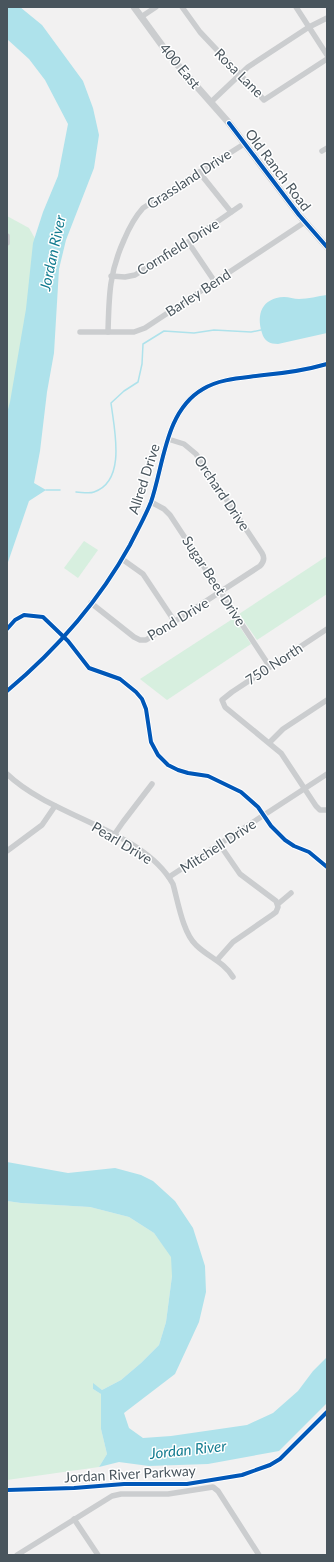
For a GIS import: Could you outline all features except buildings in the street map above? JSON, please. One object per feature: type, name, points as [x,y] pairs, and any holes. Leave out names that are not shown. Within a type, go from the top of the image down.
[{"type":"street","name":"400 East","points":[[134,7],[169,55],[229,123]]},
{"type":"street","points":[[141,17],[156,7]]},
{"type":"street","name":"Rosa Lane","points":[[182,7],[200,32],[264,100],[327,59]]},
{"type":"street","points":[[296,7],[327,55]]},
{"type":"street","points":[[211,102],[252,65],[309,27],[327,18]]},
{"type":"street","name":"Old Ranch Road","points":[[229,123],[305,222],[327,247]]},
{"type":"street","name":"Grassland Drive","points":[[108,332],[111,276],[118,253],[136,216],[143,208],[244,144]]},
{"type":"street","points":[[199,172],[231,212]]},
{"type":"street","name":"Cornfield Drive","points":[[111,276],[125,277],[134,275],[188,242],[240,206]]},
{"type":"street","name":"Barley Bend","points":[[80,332],[139,331],[305,222]]},
{"type":"street","points":[[7,236],[7,243]]},
{"type":"street","points":[[188,242],[215,282]]},
{"type":"street","name":"Allred Drive","points":[[7,691],[53,648],[91,603],[122,559],[151,502],[174,422],[186,403],[209,385],[231,379],[294,372],[327,364]]},
{"type":"street","name":"Orchard Drive","points":[[168,439],[187,446],[196,454],[262,553],[264,560]]},
{"type":"street","name":"Sugar Beet Drive","points":[[151,502],[170,515],[270,667]]},
{"type":"street","points":[[122,559],[143,574],[175,622]]},
{"type":"street","name":"Pond Drive","points":[[91,603],[134,638],[140,640],[149,639],[260,566],[264,560]]},
{"type":"street","name":"750 North","points":[[270,742],[225,707],[222,700],[327,629]]},
{"type":"street","points":[[325,810],[316,806],[281,753],[270,742],[283,729],[327,700]]},
{"type":"street","name":"Pearl Drive","points":[[7,774],[28,791],[114,835],[154,860],[169,877],[173,884],[189,937],[196,946],[226,967],[234,977]]},
{"type":"street","name":"Mitchell Drive","points":[[169,877],[327,774]]},
{"type":"street","points":[[114,835],[122,822],[152,784]]},
{"type":"street","points":[[7,851],[44,822],[55,806]]},
{"type":"street","points":[[220,845],[236,870],[278,904]]},
{"type":"street","points":[[217,960],[233,942],[276,912],[278,904],[291,893]]},
{"type":"street","points":[[16,1555],[112,1496],[121,1494],[168,1494],[212,1487],[218,1490],[259,1555]]},
{"type":"street","points":[[74,1519],[98,1555]]},
{"type":"green space","points":[[7,216],[29,228],[37,242],[7,442]]},
{"type":"green space","points":[[84,541],[98,550],[78,578],[64,568]]},
{"type":"green space","points":[[327,556],[327,594],[257,640],[239,614]]},
{"type":"green space","points":[[234,618],[251,644],[167,700],[140,679]]},
{"type":"green space","points":[[7,1201],[90,1207],[129,1217],[154,1233],[172,1257],[172,1276],[166,1322],[159,1345],[121,1380],[102,1390],[93,1384],[93,1389],[101,1394],[101,1429],[107,1454],[99,1467],[7,1480]]},
{"type":"water","name":"Jordan River","points":[[7,7],[20,7],[42,25],[83,81],[93,108],[99,135],[94,168],[66,240],[59,269],[54,353],[34,483],[46,490],[29,501],[7,565],[7,413],[26,309],[33,243],[43,212],[58,176],[68,124],[45,80],[29,59],[7,39]]},
{"type":"water","points":[[327,295],[327,333],[278,344],[270,343],[264,338],[260,326],[260,320],[262,308],[270,300],[284,297],[302,299]]},
{"type":"water","name":"Jordan River","points":[[7,1162],[68,1173],[115,1168],[141,1175],[153,1181],[175,1201],[193,1228],[205,1266],[206,1292],[199,1322],[175,1374],[124,1413],[129,1428],[143,1438],[171,1436],[247,1425],[273,1413],[298,1391],[313,1371],[327,1357],[327,1403],[279,1451],[208,1464],[149,1466],[119,1462],[99,1467],[107,1454],[101,1429],[101,1394],[93,1389],[93,1383],[102,1390],[121,1380],[159,1345],[166,1322],[172,1276],[171,1257],[154,1233],[129,1217],[90,1207],[7,1201]]},
{"type":"waterway","points":[[76,492],[92,493],[104,486],[111,477],[115,466],[116,453],[116,439],[111,403],[124,391],[138,382],[142,364],[143,344],[164,331],[194,333],[214,330],[251,332],[261,330]]},
{"type":"waterway","points":[[46,490],[60,490]]},
{"type":"cycle path","points":[[229,123],[299,215],[327,247]]},
{"type":"cycle path","points":[[7,691],[43,659],[75,624],[105,586],[118,566],[144,519],[151,502],[163,455],[173,424],[190,399],[203,389],[217,383],[241,378],[296,371],[327,364]]},
{"type":"cycle path","points":[[7,629],[15,620],[24,615],[43,617],[68,641],[89,668],[120,679],[142,699],[146,709],[151,742],[158,755],[168,765],[188,773],[208,776],[241,792],[258,807],[271,826],[285,840],[294,846],[309,852],[327,867]]},
{"type":"cycle path","name":"Jordan River Parkway","points":[[7,1490],[74,1488],[124,1484],[187,1484],[242,1475],[270,1465],[280,1459],[327,1412]]}]
